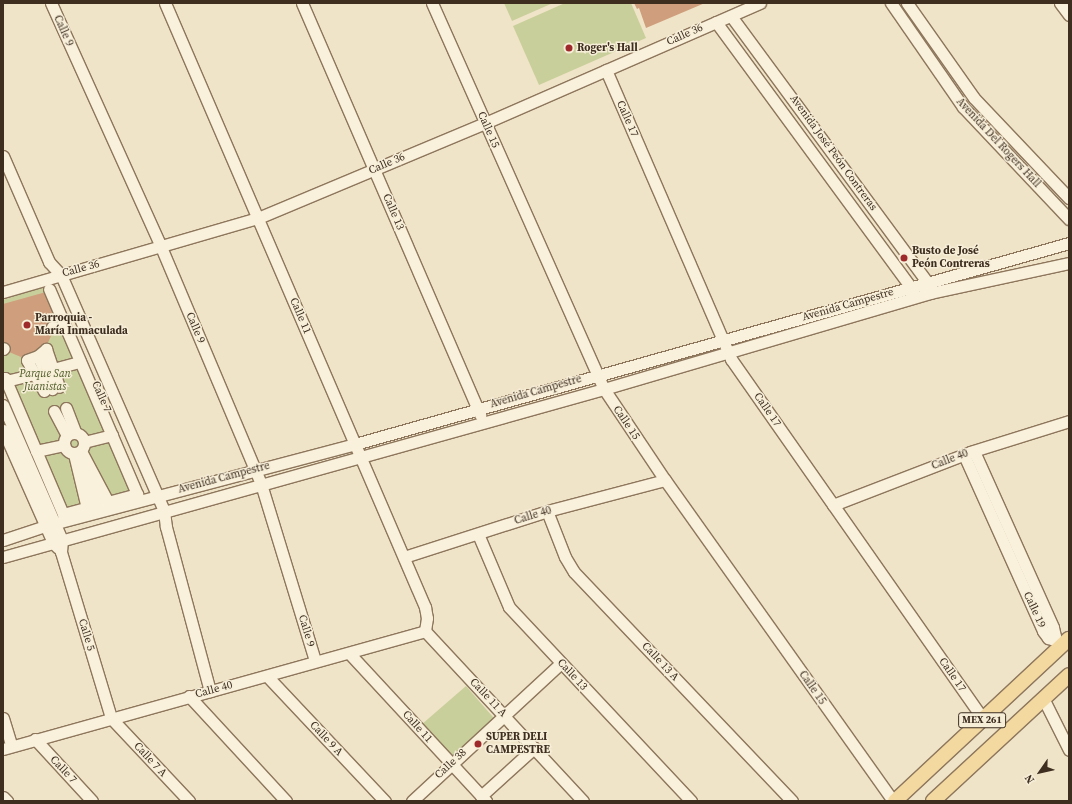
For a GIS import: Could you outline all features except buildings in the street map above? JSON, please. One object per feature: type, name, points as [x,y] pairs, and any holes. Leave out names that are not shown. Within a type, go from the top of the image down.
[{"type":"main road","name":"MEX 261","points":[[894,801],[1069,639]]},
{"type":"main road","name":"MEX 261","points":[[933,801],[1069,675]]},
{"type":"street","name":"Calle 9","points":[[51,3],[161,247],[261,484],[315,661]]},
{"type":"street","name":"Calle 11","points":[[165,3],[425,607],[427,618],[425,631]]},
{"type":"street","name":"Calle 13","points":[[302,3],[479,409],[482,422]]},
{"type":"street","name":"Calle 15","points":[[432,3],[604,390],[665,480],[894,801]]},
{"type":"street","name":"Calle 36","points":[[3,292],[49,284],[61,275],[258,218],[485,123],[760,3]]},
{"type":"street","name":"Avenida Del Rogers Hall","points":[[891,3],[963,107],[1069,219]]},
{"type":"street","name":"Avenida Del Rogers Hall","points":[[907,3],[974,98],[1069,198]]},
{"type":"street","points":[[1060,3],[1069,15]]},
{"type":"street","name":"Avenida José Peón Contreras","points":[[731,16],[827,145],[929,288]]},
{"type":"street","name":"Avenida José Peón Contreras","points":[[716,22],[911,287],[914,298]]},
{"type":"street","name":"Calle 17","points":[[606,70],[728,351],[833,505],[983,719]]},
{"type":"street","points":[[814,154],[827,145]]},
{"type":"street","name":"Calle 7","points":[[3,156],[49,262],[61,275],[158,496],[159,512]]},
{"type":"street","name":"Avenida Campestre","points":[[3,557],[59,545],[159,512],[361,458],[482,422],[604,390],[728,351],[914,298],[929,288],[1069,243]]},
{"type":"street","name":"Calle 7","points":[[49,262],[49,284],[147,500],[159,512],[166,527],[210,690]]},
{"type":"street","name":"Avenida Campestre","points":[[3,540],[50,525],[354,444],[911,287],[929,288],[1069,262]]},
{"type":"street","points":[[34,374],[5,380],[63,514],[137,494],[80,362],[49,284]]},
{"type":"street","points":[[52,327],[66,328]]},
{"type":"street","points":[[46,349],[53,369],[51,389],[34,374],[27,360],[37,356],[46,349]]},
{"type":"street","points":[[37,356],[51,389]]},
{"type":"street","points":[[53,369],[80,362]]},
{"type":"street","name":"Calle 5","points":[[3,405],[50,525]]},
{"type":"street","points":[[60,409],[97,505]]},
{"type":"street","name":"Calle 40","points":[[833,505],[969,453],[1069,421]]},
{"type":"street","name":"Calle 5","points":[[3,430],[59,545],[111,718]]},
{"type":"street","points":[[37,454],[110,432]]},
{"type":"street","points":[[74,444],[97,505]]},
{"type":"street","name":"Calle 19","points":[[969,453],[1053,627],[1055,636],[1052,639],[1048,638],[1043,631],[969,453]]},
{"type":"street","name":"Calle 40","points":[[404,557],[546,511],[665,480]]},
{"type":"street","name":"Calle 13 A","points":[[546,511],[565,557],[574,572],[792,801]]},
{"type":"street","name":"Calle 13","points":[[478,534],[509,607],[691,801]]},
{"type":"street","name":"Calle 40","points":[[7,747],[425,631]]},
{"type":"street","name":"Calle 11 A","points":[[425,631],[583,801]]},
{"type":"street","name":"Calle 11","points":[[349,653],[483,799]]},
{"type":"street","name":"Calle 38","points":[[412,801],[503,715],[561,663]]},
{"type":"street","name":"Calle 9 A","points":[[267,676],[384,801]]},
{"type":"street","points":[[189,696],[286,801]]},
{"type":"street","points":[[1044,698],[1069,750]]},
{"type":"street","points":[[3,718],[7,747]]},
{"type":"street","name":"Calle 7 A","points":[[111,718],[189,801]]},
{"type":"street","name":"Calle 7","points":[[35,739],[92,801]]},
{"type":"street","points":[[483,799],[534,748]]},
{"type":"street","points":[[3,797],[7,801]]},
{"type":"green space","points":[[504,3],[553,3],[512,21]]},
{"type":"green space","name":"Roger's Hall","points":[[565,3],[631,3],[646,38],[539,85],[513,26]]},
{"type":"green space","name":"Parque San Juanistas","points":[[49,285],[140,495],[61,519],[3,388],[3,300]]},
{"type":"green space","points":[[466,686],[495,719],[450,759],[421,725]]},
{"type":"place","name":"Roger's Hall","points":[[569,48]]},
{"type":"place","name":"Busto de José Peón Contreras","points":[[904,258]]},
{"type":"place","name":"Parroquia - María Inmaculada","points":[[27,325]]},
{"type":"place","name":"SUPER DELI CAMPESTRE","points":[[478,744]]}]
